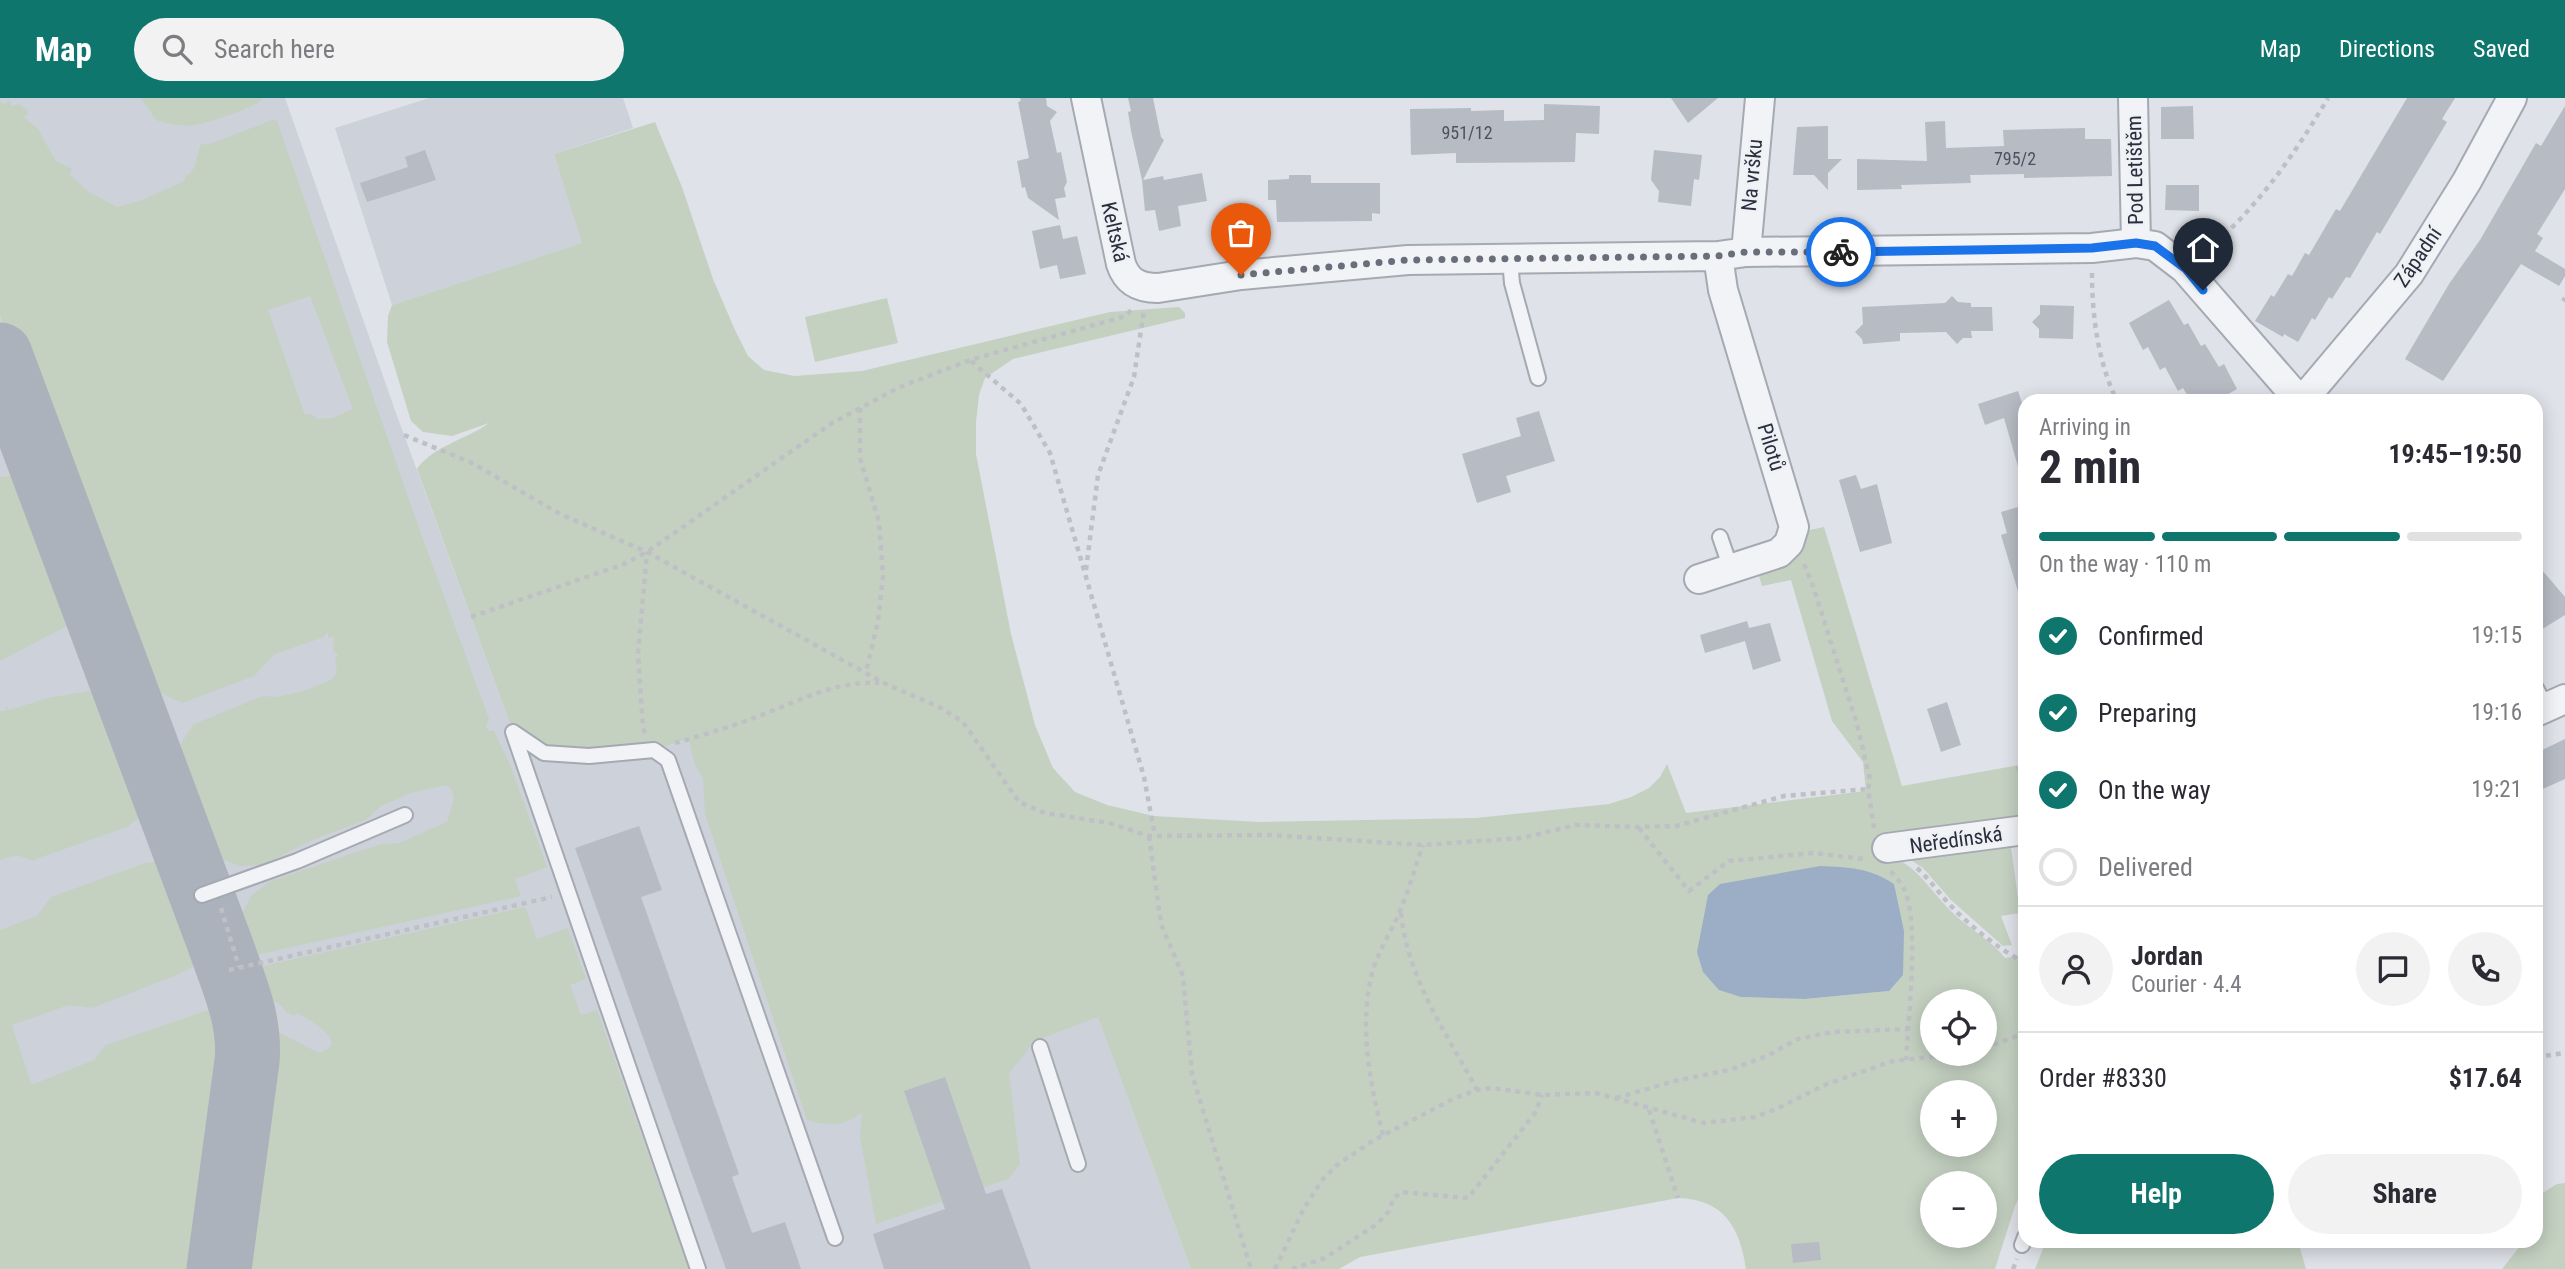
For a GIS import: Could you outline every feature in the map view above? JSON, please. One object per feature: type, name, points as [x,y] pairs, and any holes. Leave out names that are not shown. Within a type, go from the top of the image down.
[{"type":"street","name":"Keltská","points":[[1086,98],[1121,264],[1131,281],[1147,288]]},
{"type":"street","name":"Na vršku","points":[[1746,252],[1760,98]]},
{"type":"street","name":"Pod Letištěm","points":[[2133,98],[2136,243]]},
{"type":"street","name":"Západní","points":[[2307,394],[2409,274],[2467,181],[2512,98]]},
{"type":"street","points":[[1147,288],[1241,275],[1408,260],[2092,248],[2136,243],[2155,246],[2186,269],[2295,394]]},
{"type":"street","name":"Pilotů","points":[[1718,256],[1723,290],[1792,517],[1793,533],[1789,543]]},
{"type":"street","points":[[1699,579],[1770,557],[1779,553],[1789,543]]},
{"type":"street","name":"Neředínská","points":[[1888,858],[2018,831]]},
{"type":"lane","points":[[1510,259],[1512,282],[1538,378]]},
{"type":"lane","points":[[1720,537],[1731,569]]},
{"type":"lane","points":[[698,1269],[513,732],[544,753],[589,756],[654,750],[668,760],[835,1238]]},
{"type":"lane","points":[[209,893],[297,861],[405,815]]},
{"type":"lane","points":[[1040,1047],[1077,1164]]},
{"type":"path","points":[[2186,269],[2225,235],[2277,179],[2328,98]]},
{"type":"path","points":[[2092,248],[2092,296],[2103,370],[2114,394]]},
{"type":"path","points":[[471,617],[624,564],[647,552],[832,423],[860,408],[900,387],[970,360],[1126,316],[1147,288]]},
{"type":"path","points":[[1086,574],[1098,475],[1134,377],[1147,288]]},
{"type":"path","points":[[970,360],[1021,404],[1050,453],[1143,777],[1161,924],[1183,976],[1192,1074],[1251,1269]]},
{"type":"path","points":[[860,408],[860,458],[879,522],[883,576],[878,621],[866,673]]},
{"type":"path","points":[[404,435],[472,463],[560,514],[647,552],[884,683],[939,707],[962,722],[1019,802],[1045,813],[1110,823],[1152,836],[1268,835],[1423,845],[1522,838],[1576,825],[1676,826],[1784,796],[1868,789]]},
{"type":"path","points":[[1789,543],[1802,561],[1813,586],[1857,724],[1870,779],[1868,789],[1874,829],[1904,888],[1910,908],[1906,1060]]},
{"type":"path","points":[[647,552],[638,654],[643,728],[654,750],[748,721],[830,689],[858,681],[884,683]]},
{"type":"path","points":[[1638,827],[1689,891],[1729,861],[1813,853],[1909,861],[1933,881],[1951,906],[2006,953],[2018,959]]},
{"type":"path","points":[[1383,1135],[1369,1069],[1366,1014],[1372,972],[1383,942],[1401,911],[1423,845]]},
{"type":"path","points":[[209,893],[239,967]]},
{"type":"path","points":[[229,970],[569,893]]},
{"type":"path","points":[[1401,911],[1404,940],[1419,986],[1477,1090]]},
{"type":"path","points":[[1615,1098],[1675,1081],[1729,1070],[1767,1056],[1798,1039],[1833,1032],[1907,1029]]},
{"type":"path","points":[[1997,1043],[2018,1036]]},
{"type":"path","points":[[2543,1056],[2565,1053]]},
{"type":"path","points":[[1275,1269],[1304,1208],[1323,1179],[1337,1165],[1383,1135],[1453,1099],[1477,1090],[1492,1088],[1542,1095],[1596,1093],[1704,1123],[1755,1117],[1848,1076],[1893,1061],[1920,1058]]},
{"type":"path","points":[[1292,1269],[1325,1258],[1377,1224],[1401,1192],[1468,1198],[1535,1113],[1542,1095]]},
{"type":"path","points":[[1649,1109],[1678,1198]]},
{"type":"shaded area","points":[[0,98],[285,98],[396,413],[513,732],[654,750],[748,721],[1019,802],[1191,1269],[0,1269]]},
{"type":"shaded area","points":[[429,98],[623,98],[633,128],[554,154],[583,243],[392,305],[335,128]]},
{"type":"green space","points":[[141,98],[263,98],[231,114],[186,126],[156,120]]},
{"type":"green space","points":[[11,100],[11,106],[19,104],[27,110],[28,114],[24,117],[38,129],[56,161],[72,169],[70,175],[89,192],[117,207],[140,201],[182,182],[185,174],[187,176],[194,168],[201,143],[207,145],[272,120],[277,121],[419,528],[489,719],[486,726],[489,731],[494,731],[510,764],[547,867],[515,879],[521,896],[247,957],[235,948],[232,938],[242,913],[252,895],[269,882],[382,844],[399,843],[447,822],[454,799],[452,790],[448,786],[442,786],[410,793],[382,805],[366,820],[315,839],[263,865],[240,866],[211,855],[196,843],[170,774],[183,740],[194,724],[263,696],[277,697],[304,691],[331,680],[337,673],[335,660],[338,655],[333,651],[334,638],[328,637],[328,632],[324,637],[275,654],[254,676],[182,703],[145,686],[136,676],[0,315],[0,102],[5,104]],"holes":[[[310,296],[353,409],[332,418],[318,419],[311,414],[305,415],[268,310]]]},
{"type":"green space","points":[[655,122],[682,187],[713,279],[735,330],[748,356],[764,370],[794,376],[862,371],[1110,312],[1179,307],[1185,313],[1185,318],[1013,359],[985,378],[979,395],[976,422],[976,454],[1011,634],[1035,725],[1053,768],[1075,792],[1107,805],[1154,816],[1259,822],[1476,818],[1609,804],[1649,788],[1660,777],[1667,764],[1686,813],[1866,791],[1863,762],[1832,721],[1791,580],[1762,586],[1757,569],[1800,532],[1824,527],[1902,786],[2018,765],[2018,846],[2011,847],[2018,913],[2001,916],[2012,945],[2003,946],[1951,900],[1923,868],[1888,845],[1886,853],[1915,872],[1942,902],[2005,958],[2018,956],[2018,1200],[1995,1269],[1746,1269],[1739,1241],[1727,1218],[1707,1204],[1678,1198],[1360,1257],[1339,1269],[1191,1269],[1098,1017],[1035,1041],[1009,1073],[1020,1164],[1008,1179],[876,1224],[860,1137],[862,1113],[849,1121],[836,1124],[807,1120],[705,814],[703,778],[694,763],[689,739],[654,750],[544,753],[513,732],[417,469],[432,454],[489,423],[452,436],[423,432],[411,421],[387,342],[388,316],[392,305],[582,243],[554,154]],"holes":[[[1889,991],[1805,999],[1741,997]]]},
{"type":"green space","points":[[887,298],[898,343],[815,362],[805,317]]},
{"type":"green space","points":[[32,474],[86,616],[0,661],[0,477]]},
{"type":"green space","points":[[110,684],[154,801],[145,814],[127,827],[33,861],[16,856],[0,860],[0,711],[6,711],[6,706],[9,710],[48,698],[106,688]]},
{"type":"green space","points":[[162,861],[178,865],[181,870],[208,948],[195,966],[92,1008],[69,1005],[12,1025],[31,1083],[34,1084],[94,1060],[106,1045],[214,1008],[229,1015],[233,1014],[239,1044],[204,1269],[0,1269],[0,930],[37,916],[51,897],[145,863]]},
{"type":"green space","points":[[525,907],[537,939],[568,928],[586,979],[570,985],[581,1015],[597,1010],[689,1269],[231,1269],[264,1025],[319,1053],[329,1048],[332,1043],[327,1033],[318,1025],[297,1013],[295,1016],[286,1012],[282,1006],[252,989],[245,973],[250,972],[250,969]]},
{"type":"green space","points":[[2565,1183],[2565,1269],[2502,1269],[2518,1248],[2543,1248],[2543,1193],[2557,1184]]},
{"type":"green space","points":[[2043,1248],[2300,1248],[2306,1269],[2035,1269]]},
{"type":"water","points":[[1820,866],[1867,872],[1894,884],[1904,931],[1903,975],[1889,991],[1805,999],[1741,997],[1719,990],[1703,972],[1697,952],[1708,895],[1720,884]]},
{"type":"building","points":[[1020,98],[1046,98],[1047,106],[1057,112],[1050,121],[1057,153],[1061,152],[1067,182],[1064,188],[1066,197],[1055,199],[1059,220],[1028,198],[1025,187],[1022,188],[1017,161],[1029,158],[1018,102],[1021,101]]},
{"type":"building","points":[[1128,98],[1153,98],[1161,137],[1164,140],[1143,180],[1163,176],[1164,180],[1202,173],[1207,201],[1178,206],[1181,226],[1159,231],[1155,210],[1145,211]]},
{"type":"building","points":[[1671,98],[1718,98],[1688,123]]},
{"type":"building","points":[[2407,98],[2455,98],[2442,119],[2447,122],[2380,234],[2377,232],[2350,278],[2346,277],[2332,299],[2329,297],[2298,342],[2255,321],[2288,274],[2292,276],[2305,253],[2309,255],[2336,209],[2340,211]]},
{"type":"building","points":[[1544,104],[1600,106],[1599,134],[1576,133],[1575,162],[1456,163],[1456,153],[1411,155],[1410,109],[1504,110],[1504,121],[1544,120]]},
{"type":"building","points":[[2193,106],[2194,139],[2161,139],[2161,107]]},
{"type":"building","points":[[2565,106],[2565,189],[2537,234],[2543,238],[2535,251],[2565,269],[2565,276],[2559,286],[2521,264],[2443,381],[2405,359],[2449,284],[2480,240],[2536,143],[2541,146]]},
{"type":"building","points":[[1945,121],[1946,148],[2004,146],[2003,130],[2085,128],[2085,139],[2111,139],[2112,176],[2024,178],[2024,174],[1970,175],[1971,183],[1901,185],[1902,189],[1857,190],[1857,159],[1927,161],[1925,122]]},
{"type":"building","points":[[1828,126],[1828,159],[1842,159],[1828,173],[1828,190],[1814,175],[1793,175],[1797,127]]},
{"type":"building","points":[[425,150],[436,180],[367,202],[360,183],[408,167],[405,157]]},
{"type":"building","points":[[1654,150],[1702,155],[1699,180],[1694,179],[1691,206],[1658,202],[1659,191],[1651,180]]},
{"type":"building","points":[[1289,175],[1311,175],[1311,183],[1380,183],[1380,214],[1372,213],[1372,221],[1277,222],[1276,200],[1268,200],[1268,180],[1289,179]]},
{"type":"building","points":[[2166,185],[2199,185],[2199,211],[2165,210]]},
{"type":"building","points":[[1060,225],[1063,239],[1077,236],[1086,274],[1060,279],[1057,265],[1040,269],[1032,231]]},
{"type":"building","points":[[1952,296],[1958,302],[1971,303],[1971,307],[1992,307],[1993,331],[1971,331],[1972,338],[1963,338],[1957,344],[1946,332],[1900,333],[1900,341],[1863,344],[1855,332],[1863,324],[1862,307],[1945,303]]},
{"type":"building","points":[[2169,300],[2184,325],[2188,323],[2201,346],[2205,344],[2219,367],[2224,364],[2237,389],[2228,394],[2187,394],[2183,388],[2178,391],[2165,367],[2160,370],[2148,347],[2143,350],[2129,323]]},
{"type":"building","points":[[2040,305],[2074,306],[2073,339],[2039,338],[2039,329],[2032,322],[2040,314]]},
{"type":"building","points":[[2018,391],[2018,467],[2004,418],[1985,425],[1978,404]]},
{"type":"building","points":[[1539,411],[1555,461],[1506,476],[1511,492],[1477,503],[1462,454],[1521,436],[1516,418]]},
{"type":"building","points":[[1856,475],[1861,489],[1877,484],[1892,543],[1860,552],[1839,480]]},
{"type":"building","points":[[2018,507],[2018,591],[2001,535],[2007,533],[2001,512]]},
{"type":"building","points":[[2543,571],[2565,597],[2565,615],[2543,629]]},
{"type":"building","points":[[1747,621],[1749,628],[1770,623],[1781,661],[1753,670],[1745,641],[1705,653],[1700,635]]},
{"type":"building","points":[[1947,702],[1961,745],[1941,752],[1927,709]]},
{"type":"building","points":[[2565,739],[2565,779],[2543,789],[2543,750]]},
{"type":"building","points":[[639,826],[662,890],[641,897],[739,1174],[732,1177],[752,1233],[785,1222],[801,1269],[726,1269],[575,848]]},
{"type":"building","points":[[945,1077],[986,1194],[1002,1189],[1031,1269],[884,1269],[873,1234],[945,1209],[904,1091]]},
{"type":"building","points":[[1819,1242],[1821,1260],[1793,1263],[1791,1244]]},
{"type":"taxiway","points":[[0,355],[220,944],[244,1016],[247,1061],[219,1269]]},
{"type":"way so far","points":[[1241,275],[1408,260],[1841,252]]},
{"type":"route","points":[[1841,252],[2092,248],[2136,243],[2155,246],[2186,269],[2203,290]]}]
